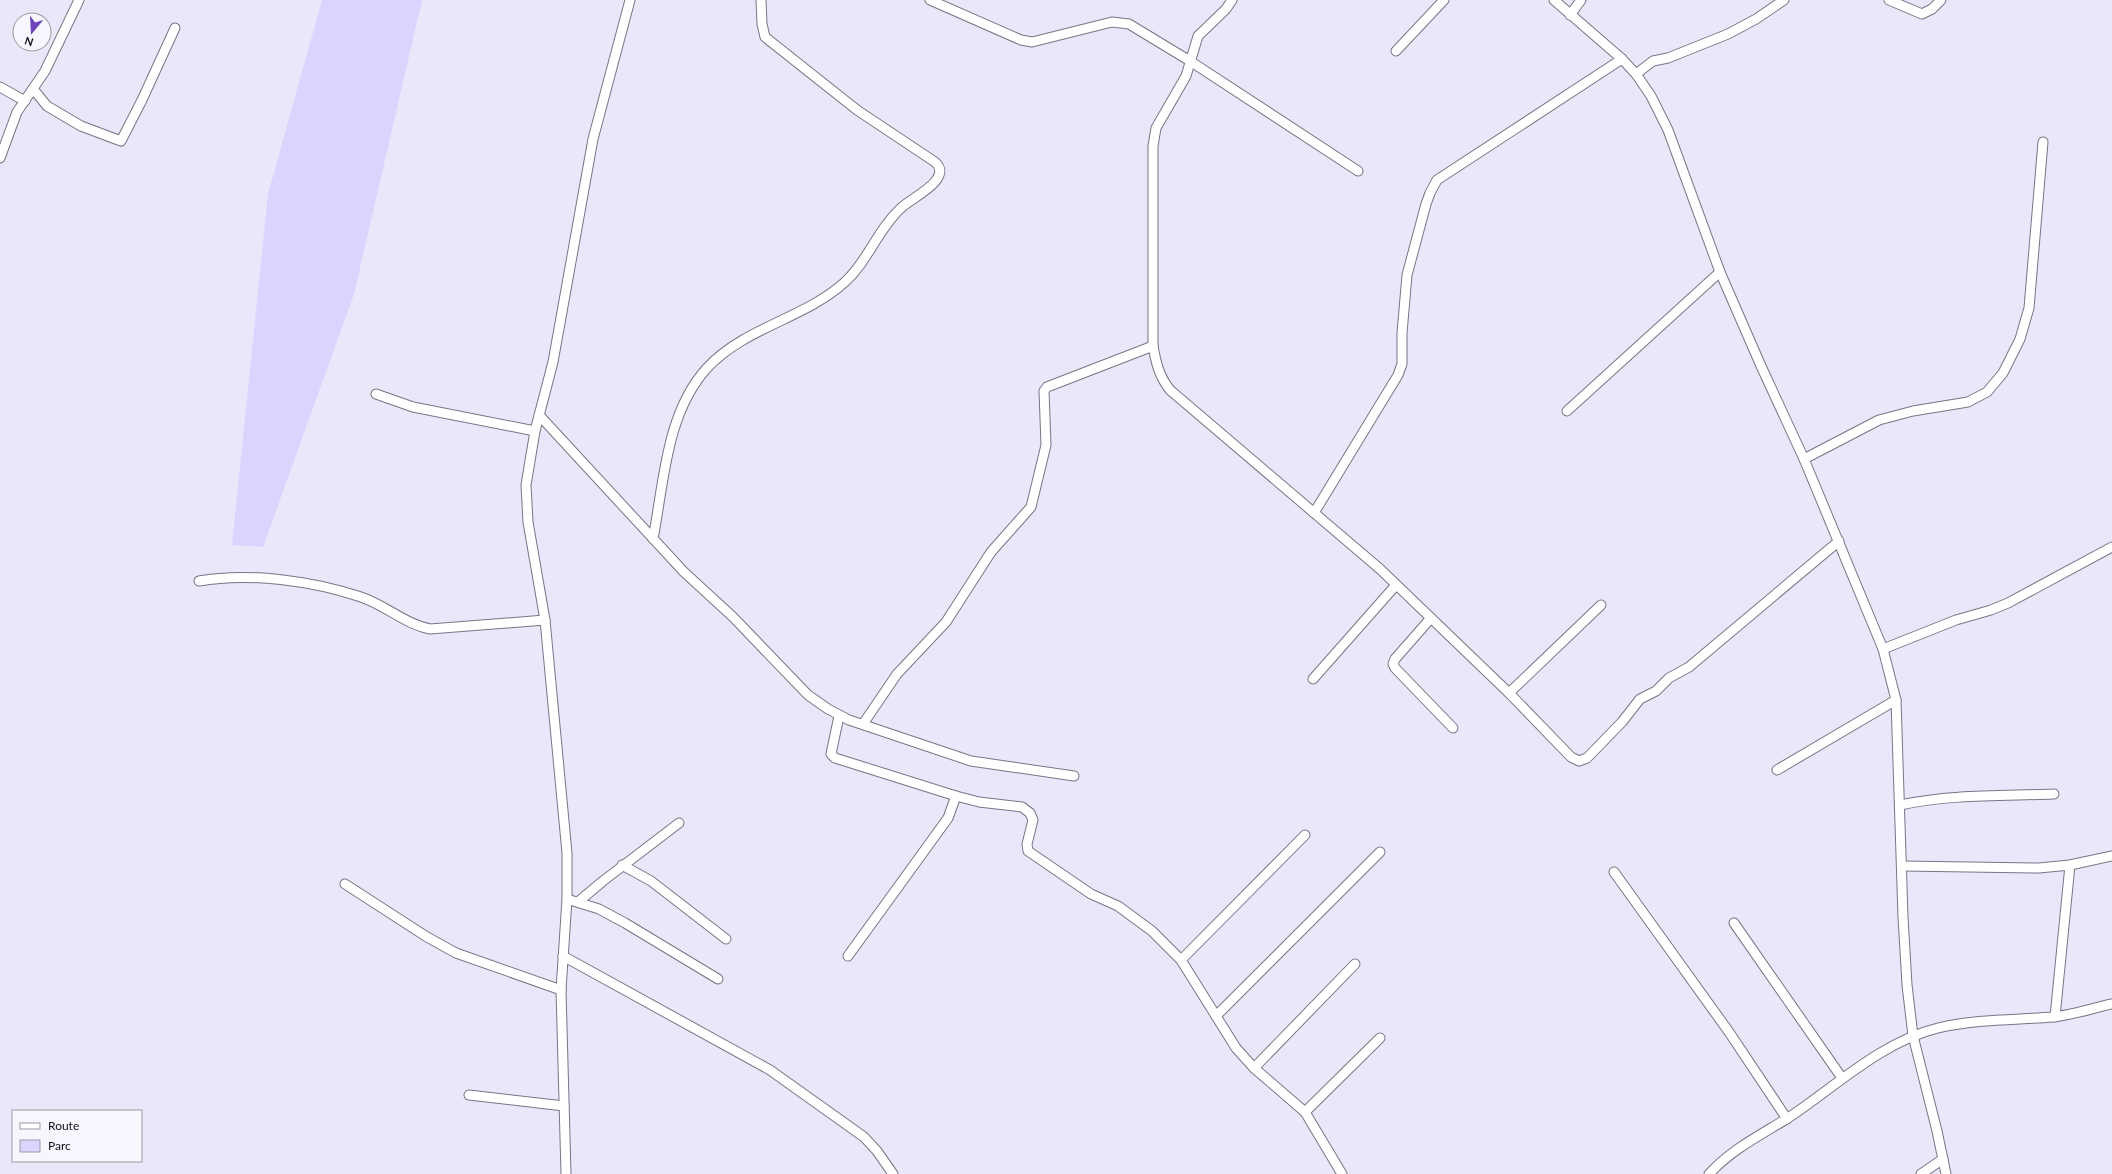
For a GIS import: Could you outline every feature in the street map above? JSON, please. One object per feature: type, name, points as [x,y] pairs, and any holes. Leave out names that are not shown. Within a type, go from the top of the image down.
[{"type":"street","points":[[0,158],[17,112],[34,90],[45,71],[79,0]]},
{"type":"street","points":[[566,1174],[561,990],[567,899],[565,813],[545,620],[528,522],[526,492],[535,431],[553,362],[593,139],[630,0]]},
{"type":"street","points":[[653,539],[671,440],[680,410],[707,368],[735,344],[828,294],[845,282],[860,265],[890,219],[902,206],[934,183],[941,172],[940,166],[935,162],[857,110],[765,37],[762,24],[761,0]]},
{"type":"street","points":[[930,0],[1021,40],[1032,42],[1112,22],[1129,24],[1190,61],[1358,171]]},
{"type":"street","points":[[1232,0],[1226,9],[1198,36],[1183,82],[1156,128],[1153,146],[1153,346],[1156,366],[1161,379],[1170,390],[1396,584],[1509,693],[1572,757],[1579,761],[1587,758],[1622,722],[1640,699],[1656,691],[1669,678],[1689,667],[1839,541]]},
{"type":"street","points":[[1396,51],[1444,0]]},
{"type":"street","points":[[1554,0],[1622,59],[1636,74],[1651,96],[1668,130],[1720,272],[1804,459],[1883,649],[1896,700],[1906,955],[1913,1036],[1946,1174]]},
{"type":"street","points":[[1570,15],[1581,0]]},
{"type":"street","points":[[1636,74],[1653,61],[1668,58],[1728,34],[1756,19],[1784,0]]},
{"type":"street","points":[[1889,0],[1913,12],[1922,14],[1932,9],[1940,0]]},
{"type":"street","points":[[34,90],[47,106],[81,126],[121,141],[142,100],[175,28]]},
{"type":"street","points":[[1314,513],[1398,375],[1402,364],[1402,333],[1407,275],[1426,204],[1430,192],[1437,180],[1622,59]]},
{"type":"street","points":[[0,87],[25,101]]},
{"type":"street","points":[[1804,459],[1879,420],[1913,411],[1968,402],[1987,392],[2003,373],[2020,339],[2029,308],[2043,142]]},
{"type":"street","points":[[1567,411],[1720,272]]},
{"type":"street","points":[[863,724],[897,674],[946,622],[990,552],[1030,507],[1046,445],[1044,391],[1047,387],[1153,346]]},
{"type":"street","points":[[376,394],[413,407],[535,431]]},
{"type":"street","points":[[539,415],[684,572],[733,617],[808,695],[839,716],[972,761],[1074,776]]},
{"type":"street","points":[[1883,649],[1956,620],[1991,610],[2008,603],[2112,547]]},
{"type":"street","points":[[199,581],[261,577],[302,583],[361,597],[387,609],[419,627],[430,629],[545,620]]},
{"type":"street","points":[[1313,679],[1396,584]]},
{"type":"street","points":[[1509,693],[1601,605]]},
{"type":"street","points":[[1431,618],[1395,659],[1393,664],[1394,668],[1453,728]]},
{"type":"street","points":[[1777,770],[1896,700]]},
{"type":"street","points":[[839,716],[831,748],[831,754],[835,758],[956,796],[978,802],[1022,807],[1030,813],[1033,820],[1027,844],[1028,851],[1091,894],[1118,906],[1152,931],[1182,960],[1229,1038],[1254,1068],[1304,1112],[1342,1174]]},
{"type":"street","points":[[1900,805],[1925,800],[1953,797],[2054,794]]},
{"type":"street","points":[[848,956],[948,818],[956,796]]},
{"type":"street","points":[[578,902],[622,865],[679,823]]},
{"type":"street","points":[[1182,960],[1306,835]]},
{"type":"street","points":[[1216,1016],[1380,852]]},
{"type":"street","points":[[1903,866],[2039,868],[2070,865],[2112,856]]},
{"type":"street","points":[[622,865],[650,881],[726,939]]},
{"type":"street","points":[[2055,1016],[2070,865]]},
{"type":"street","points":[[1614,872],[1729,1032],[1787,1118]]},
{"type":"street","points":[[345,884],[426,937],[456,953],[561,990]]},
{"type":"street","points":[[567,899],[598,909],[625,923],[718,979]]},
{"type":"street","points":[[1734,924],[1842,1078]]},
{"type":"street","points":[[563,956],[770,1070],[864,1137],[877,1151],[893,1174]]},
{"type":"street","points":[[1254,1068],[1355,964]]},
{"type":"street","points":[[1709,1174],[1722,1160],[1756,1136],[1787,1118],[1842,1078],[1913,1036],[1937,1028],[1976,1021],[2055,1016],[2112,1004]]},
{"type":"street","points":[[1304,1112],[1380,1038]]},
{"type":"street","points":[[469,1095],[564,1106]]},
{"type":"street","points":[[1920,1174],[1943,1159]]},
{"type":"green space","points":[[322,0],[422,0],[354,294],[263,547],[232,545],[268,194]]}]
